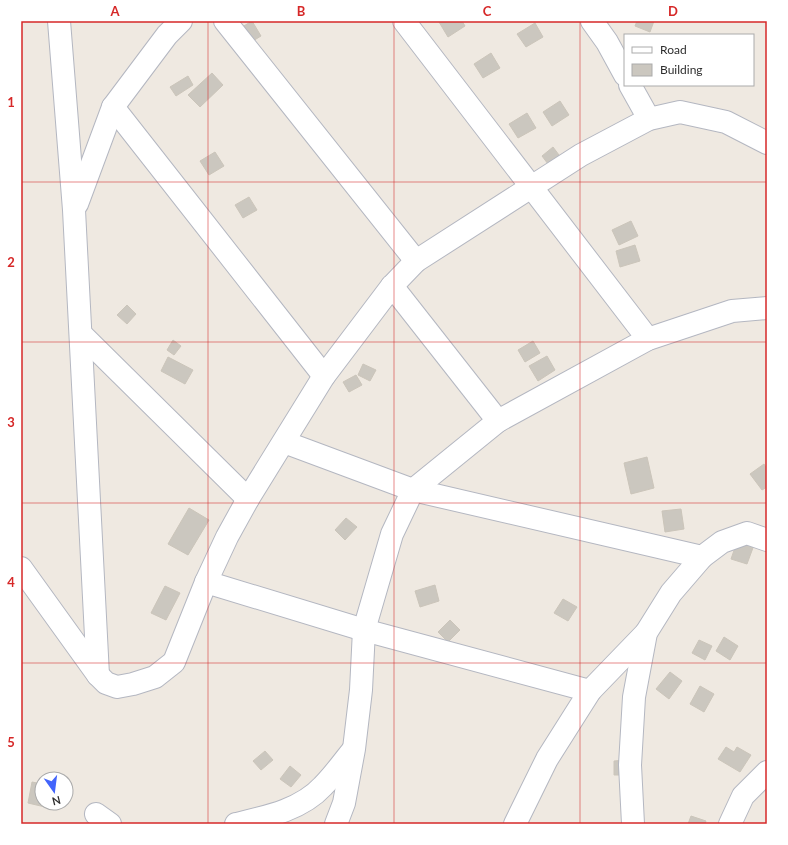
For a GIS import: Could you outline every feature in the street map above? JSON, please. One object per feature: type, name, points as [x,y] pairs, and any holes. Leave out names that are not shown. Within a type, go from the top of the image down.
[{"type":"street","points":[[59,21],[74,210],[98,675]]},
{"type":"street","points":[[74,210],[113,107],[167,35],[181,21]]},
{"type":"street","points":[[225,21],[416,261]]},
{"type":"street","points":[[404,21],[648,339]]},
{"type":"street","points":[[592,21],[607,32],[624,73]]},
{"type":"street","points":[[631,86],[649,119]]},
{"type":"street","points":[[113,107],[324,376]]},
{"type":"street","points":[[21,568],[98,675],[106,683],[117,687],[155,677],[174,662],[206,582],[227,537],[248,499],[324,376],[392,286],[416,261],[581,155],[649,119],[680,112],[726,122],[767,143]]},
{"type":"street","points":[[392,286],[498,420]]},
{"type":"street","points":[[336,824],[344,803],[354,750],[361,690],[364,630],[392,534],[413,490],[498,420],[648,339],[732,311],[767,308]]},
{"type":"street","points":[[81,334],[248,499]]},
{"type":"street","points":[[284,442],[413,490],[702,557]]},
{"type":"street","points":[[515,824],[548,759],[590,691],[646,633],[671,593],[702,557],[722,542],[747,533],[767,540]]},
{"type":"street","points":[[206,582],[364,630],[590,691]]},
{"type":"street","points":[[633,824],[630,765],[634,697],[646,633]]},
{"type":"street","points":[[236,824],[273,815],[302,802],[322,788],[354,750]]},
{"type":"street","points":[[730,824],[743,796],[767,772]]},
{"type":"building","points":[[252,21],[261,36],[248,44],[239,29]]},
{"type":"building","points":[[462,21],[465,26],[448,37],[439,22]]},
{"type":"building","points":[[637,21],[654,21],[650,32],[635,26]]},
{"type":"building","points":[[535,23],[543,37],[526,47],[517,34]]},
{"type":"building","points":[[491,53],[500,68],[483,78],[474,64]]},
{"type":"building","points":[[212,73],[223,85],[200,107],[188,95]]},
{"type":"building","points":[[188,76],[193,85],[176,96],[170,87]]},
{"type":"building","points":[[560,101],[569,115],[552,126],[543,112]]},
{"type":"building","points":[[527,113],[536,128],[518,138],[509,124]]},
{"type":"building","points":[[553,147],[562,159],[551,168],[542,156]]},
{"type":"building","points":[[215,152],[224,166],[209,175],[200,161]]},
{"type":"building","points":[[249,197],[257,210],[243,218],[235,205]]},
{"type":"building","points":[[631,221],[638,236],[619,245],[612,230]]},
{"type":"building","points":[[635,245],[640,261],[620,267],[616,251]]},
{"type":"building","points":[[127,305],[136,314],[127,324],[117,315]]},
{"type":"building","points":[[173,340],[181,346],[174,355],[167,350]]},
{"type":"building","points":[[533,341],[540,353],[525,362],[518,350]]},
{"type":"building","points":[[547,356],[555,370],[538,381],[529,366]]},
{"type":"building","points":[[168,357],[193,370],[185,384],[161,371]]},
{"type":"building","points":[[363,364],[376,370],[370,381],[358,375]]},
{"type":"building","points":[[356,375],[362,385],[349,392],[343,382]]},
{"type":"building","points":[[647,457],[654,488],[631,494],[624,463]]},
{"type":"building","points":[[764,464],[767,469],[767,487],[762,490],[750,474]]},
{"type":"building","points":[[189,508],[209,520],[188,555],[168,544]]},
{"type":"building","points":[[681,509],[684,529],[665,532],[662,511]]},
{"type":"building","points":[[346,518],[357,527],[345,540],[335,530]]},
{"type":"building","points":[[738,539],[754,545],[747,564],[731,559]]},
{"type":"building","points":[[435,585],[439,601],[420,607],[415,591]]},
{"type":"building","points":[[165,586],[180,593],[166,620],[151,613]]},
{"type":"building","points":[[563,599],[577,607],[568,621],[554,613]]},
{"type":"building","points":[[450,620],[460,630],[448,642],[438,632]]},
{"type":"building","points":[[724,637],[738,646],[730,660],[716,651]]},
{"type":"building","points":[[699,640],[712,646],[705,660],[692,653]]},
{"type":"building","points":[[670,672],[682,681],[669,699],[656,689]]},
{"type":"building","points":[[700,686],[714,694],[704,712],[690,704]]},
{"type":"building","points":[[726,747],[734,752],[737,747],[751,755],[740,772],[718,759]]},
{"type":"building","points":[[265,751],[273,760],[261,770],[253,761]]},
{"type":"building","points":[[626,760],[626,775],[614,775],[614,761]]},
{"type":"building","points":[[290,766],[301,775],[291,787],[280,779]]},
{"type":"building","points":[[32,782],[34,782],[34,804],[28,803]]},
{"type":"building","points":[[691,816],[706,821],[705,824],[688,824]]}]
